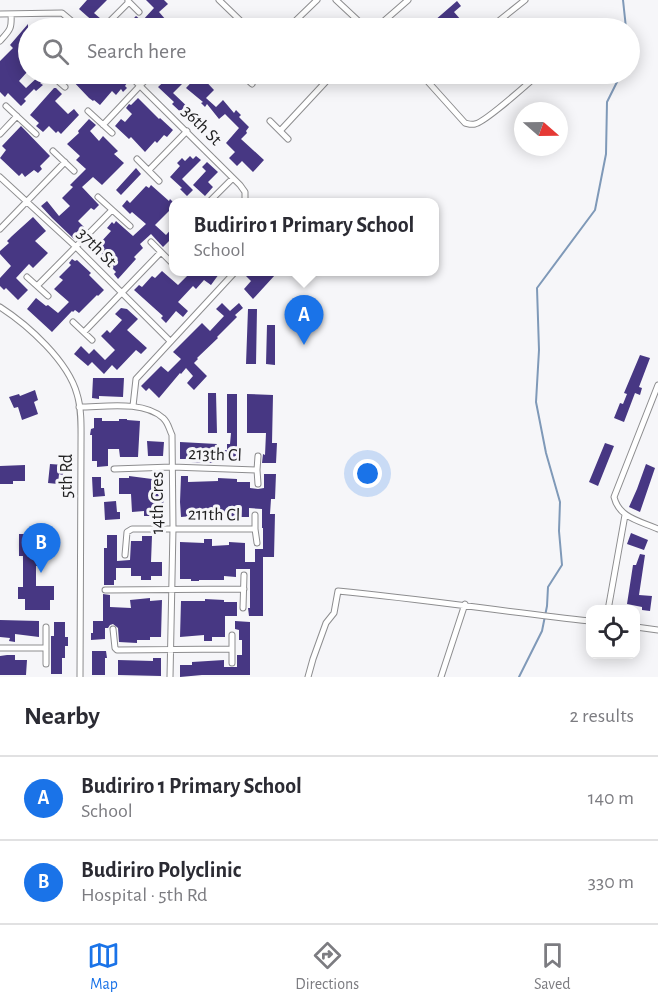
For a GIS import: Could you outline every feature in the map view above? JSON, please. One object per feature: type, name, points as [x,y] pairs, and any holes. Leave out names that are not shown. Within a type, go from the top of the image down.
[{"type":"street","points":[[219,0],[238,18]]},
{"type":"street","points":[[298,18],[317,0]]},
{"type":"street","points":[[336,0],[355,18]]},
{"type":"street","points":[[389,18],[408,0]]},
{"type":"street","points":[[502,18],[525,0]]},
{"type":"street","points":[[113,18],[128,1],[139,12]]},
{"type":"street","points":[[0,14],[62,13],[68,18]]},
{"type":"street","points":[[0,41],[12,27],[10,14]]},
{"type":"street","points":[[62,84],[65,87]]},
{"type":"street","points":[[280,131],[324,84]]},
{"type":"street","points":[[431,84],[465,123],[475,124],[527,84]]},
{"type":"street","points":[[103,125],[141,85]]},
{"type":"street","name":"36th St","points":[[141,85],[233,178],[245,192],[245,198]]},
{"type":"street","points":[[6,106],[36,134]]},
{"type":"street","points":[[88,111],[112,133]]},
{"type":"street","points":[[0,134],[17,116]]},
{"type":"street","points":[[270,121],[288,139]]},
{"type":"street","points":[[149,170],[187,131]]},
{"type":"street","points":[[53,151],[74,171]]},
{"type":"street","points":[[137,159],[159,181]]},
{"type":"street","points":[[0,229],[64,162]]},
{"type":"street","name":"37th St","points":[[0,177],[76,247],[170,341]]},
{"type":"street","points":[[214,198],[233,178]]},
{"type":"street","points":[[98,197],[130,226]]},
{"type":"street","points":[[37,286],[112,210]]},
{"type":"street","points":[[151,242],[169,260]]},
{"type":"street","points":[[84,332],[161,252]]},
{"type":"street","points":[[133,406],[136,379],[231,276]]},
{"type":"street","points":[[27,277],[48,296]]},
{"type":"street","name":"5th Rd","points":[[0,307],[16,317],[57,357],[67,370],[77,394],[81,446],[80,677]]},
{"type":"street","points":[[73,322],[92,340]]},
{"type":"street","points":[[658,386],[614,494],[617,507],[625,515],[658,528]]},
{"type":"street","name":"14th Cres","points":[[79,407],[133,406],[146,408],[163,418],[172,435],[170,677]]},
{"type":"street","name":"213th Cl","points":[[258,456],[258,484]]},
{"type":"street","name":"213th Cl","points":[[114,469],[172,467],[257,470]]},
{"type":"street","name":"211th Cl","points":[[255,515],[257,543]]},
{"type":"street","points":[[609,605],[625,515]]},
{"type":"street","name":"211th Cl","points":[[125,555],[127,532],[132,529],[255,529]]},
{"type":"street","points":[[243,608],[244,575]]},
{"type":"street","points":[[105,590],[244,589]]},
{"type":"street","points":[[308,677],[326,623],[334,613],[338,591],[465,604],[586,620]]},
{"type":"street","points":[[441,677],[465,604]]},
{"type":"street","points":[[46,627],[46,664]]},
{"type":"street","points":[[640,628],[658,630]]},
{"type":"street","points":[[113,629],[117,650],[231,649]]},
{"type":"street","points":[[232,635],[232,663]]},
{"type":"street","points":[[0,648],[46,648]]},
{"type":"building","points":[[87,0],[107,0],[94,13],[100,18],[89,18],[79,9]]},
{"type":"building","points":[[146,0],[164,0],[168,4],[159,12],[164,18],[145,18],[154,8]]},
{"type":"building","points":[[457,1],[461,6],[454,12],[459,18],[437,18]]},
{"type":"building","points":[[18,36],[18,84],[26,88],[30,84],[43,85],[36,91],[34,89],[24,99],[26,101],[21,106],[8,93],[5,97],[0,92],[0,61],[13,48],[10,45]]},
{"type":"building","points":[[76,84],[126,84],[127,88],[123,92],[121,89],[116,95],[112,91],[100,105],[89,98]]},
{"type":"building","points":[[161,84],[182,84],[173,93],[193,112],[187,118],[158,87]]},
{"type":"building","points":[[190,84],[208,84],[214,90],[206,98],[216,107],[223,100],[234,113],[236,110],[241,115],[239,117],[249,127],[241,139],[264,160],[253,172],[242,161],[237,166],[229,158],[235,152],[226,143],[239,128],[225,114],[219,119],[207,104],[205,107],[201,103],[203,102],[186,88]]},
{"type":"building","points":[[54,88],[62,94],[55,101],[68,114],[74,109],[79,115],[61,134],[58,131],[56,133],[49,126],[43,132],[36,126],[39,123],[30,115]]},
{"type":"building","points":[[138,98],[173,130],[167,137],[164,135],[157,143],[155,141],[145,152],[131,137],[129,139],[115,126],[121,119],[125,122],[132,114],[126,108]]},
{"type":"building","points":[[89,119],[96,125],[90,131],[99,141],[103,136],[118,151],[114,154],[124,163],[102,185],[93,177],[82,187],[99,205],[94,210],[91,208],[78,221],[85,228],[74,239],[41,206],[47,201],[59,216],[70,206],[62,198],[73,187],[70,185],[86,169],[76,160],[80,156],[67,144]]},
{"type":"building","points":[[21,126],[50,156],[40,166],[42,169],[38,173],[34,170],[25,177],[22,173],[19,176],[0,158],[6,150],[2,146]]},
{"type":"building","points":[[190,156],[193,159],[196,156],[201,160],[182,179],[193,190],[187,196],[170,177],[180,166],[177,163],[182,158],[185,161]]},
{"type":"building","points":[[207,162],[218,172],[208,182],[213,187],[205,196],[193,185],[206,171],[202,167]]},
{"type":"building","points":[[136,168],[141,174],[121,195],[116,190]]},
{"type":"building","points":[[151,185],[169,201],[169,211],[155,225],[166,235],[169,232],[169,241],[163,247],[151,234],[140,244],[143,248],[118,279],[114,274],[116,272],[92,248],[111,231],[107,228],[112,222],[114,224],[116,221],[133,236],[146,224],[122,206],[127,200],[130,203],[146,186],[149,188]]},
{"type":"building","points":[[33,217],[46,231],[35,241],[48,253],[33,268],[29,264],[16,278],[28,290],[18,300],[6,288],[4,290],[0,286],[0,278],[11,266],[0,251],[9,243],[7,241]]},
{"type":"building","points":[[72,259],[77,260],[91,273],[89,275],[104,290],[79,313],[72,311],[52,332],[27,309],[36,298],[58,313],[69,302],[54,289],[63,280],[59,277],[71,265],[69,263]]},
{"type":"building","points":[[162,271],[178,285],[187,276],[218,276],[211,285],[204,280],[196,289],[193,286],[178,302],[188,311],[183,317],[176,311],[166,323],[161,318],[163,316],[134,290],[139,285],[142,287],[152,276],[155,278]]},
{"type":"building","points":[[246,276],[274,276],[253,299],[244,289],[251,281]]},
{"type":"building","points":[[222,303],[230,311],[239,303],[243,308],[194,363],[207,376],[194,390],[187,383],[193,376],[186,368],[159,398],[149,388],[146,391],[141,386],[161,366],[168,372],[181,359],[173,352],[202,323],[210,331],[224,316],[216,309]]},
{"type":"building","points":[[121,308],[127,309],[138,319],[127,330],[147,348],[141,354],[136,350],[117,370],[112,365],[104,374],[92,362],[88,366],[74,354],[81,346],[89,354],[94,349],[105,360],[115,350],[101,336],[107,330],[110,333],[122,320],[115,314]]},
{"type":"building","points":[[248,309],[257,309],[256,364],[246,364]]},
{"type":"building","points":[[267,325],[275,325],[275,365],[266,364]]},
{"type":"building","points":[[640,355],[650,358],[639,387],[642,388],[640,395],[635,393],[624,422],[614,418],[620,403],[623,404],[627,394],[624,393]]},
{"type":"building","points":[[93,378],[124,378],[123,397],[92,398]]},
{"type":"building","points":[[35,390],[38,400],[34,402],[38,414],[22,420],[18,407],[14,408],[9,397],[19,394],[20,396]]},
{"type":"building","points":[[208,393],[216,393],[217,433],[208,433]]},
{"type":"building","points":[[227,394],[237,394],[237,457],[226,457],[226,461],[214,461],[214,463],[180,459],[180,442],[217,444],[217,450],[227,450],[231,433],[227,433]]},
{"type":"building","points":[[247,394],[273,395],[272,443],[277,443],[276,463],[262,463],[263,454],[265,455],[266,433],[247,433]]},
{"type":"building","points":[[94,418],[102,418],[102,421],[127,419],[140,421],[138,457],[120,457],[119,449],[108,449],[108,466],[97,467],[97,461],[92,461],[92,435],[90,435],[91,429],[94,428]]},
{"type":"building","points":[[147,441],[164,442],[163,456],[148,456]]},
{"type":"building","points":[[605,443],[614,446],[598,486],[589,482]]},
{"type":"building","points":[[50,464],[64,465],[63,475],[59,474],[58,484],[48,483]]},
{"type":"building","points":[[646,464],[655,468],[640,512],[629,507]]},
{"type":"building","points":[[25,465],[25,481],[0,484],[0,466]]},
{"type":"building","points":[[264,474],[276,474],[275,499],[271,499],[270,514],[275,514],[274,557],[263,557],[263,616],[249,616],[250,569],[236,569],[236,577],[224,576],[224,580],[180,579],[180,542],[204,543],[204,539],[212,539],[212,546],[229,545],[229,542],[245,543],[245,562],[255,562],[255,549],[263,549],[262,509],[249,508],[249,517],[200,516],[200,521],[192,521],[192,516],[181,517],[181,476],[188,476],[188,482],[218,481],[218,478],[237,479],[237,482],[250,482],[250,488],[258,489],[264,488]]},
{"type":"building","points":[[129,476],[152,479],[151,486],[164,486],[163,512],[151,512],[151,516],[144,516],[144,511],[132,512],[131,494],[119,494],[119,478],[129,478]]},
{"type":"building","points":[[92,477],[101,477],[101,488],[104,488],[105,496],[93,497]]},
{"type":"building","points":[[116,501],[120,519],[105,520],[104,502]]},
{"type":"building","points":[[631,533],[648,540],[644,550],[627,544]]},
{"type":"building","points":[[19,534],[54,534],[54,543],[43,543],[43,566],[36,566],[36,586],[54,586],[54,600],[50,600],[50,610],[25,610],[25,599],[18,599],[18,587],[23,587],[23,556],[19,556]]},
{"type":"building","points":[[107,535],[117,535],[117,561],[130,560],[131,541],[142,541],[142,536],[152,536],[151,562],[162,562],[162,576],[151,576],[151,580],[141,580],[141,576],[131,576],[131,568],[116,568],[114,585],[104,585],[104,548],[107,548]]},
{"type":"building","points":[[640,554],[645,555],[639,595],[652,596],[650,611],[642,610],[640,605],[627,604],[633,565],[636,565]]},
{"type":"building","points":[[103,594],[110,595],[110,607],[131,608],[130,600],[150,598],[150,601],[162,600],[161,637],[137,640],[137,643],[119,642],[118,628],[113,624],[105,628],[105,639],[91,640],[93,621],[103,621]]},
{"type":"building","points":[[205,599],[237,602],[237,616],[225,616],[225,637],[212,637],[212,641],[204,641],[204,635],[180,637],[181,601],[205,601]]},
{"type":"building","points":[[0,620],[39,621],[39,637],[15,634],[15,642],[9,641],[10,638],[0,637]]},
{"type":"building","points":[[235,621],[250,622],[250,675],[180,677],[180,665],[192,665],[192,662],[224,660],[224,667],[237,667],[237,655],[242,655],[242,640],[239,640],[239,630],[235,629]]},
{"type":"building","points":[[54,622],[65,622],[65,637],[68,637],[65,658],[62,658],[62,674],[51,674],[51,636],[54,636]]},
{"type":"building","points":[[92,651],[106,651],[105,675],[92,675]]},
{"type":"building","points":[[15,655],[15,660],[27,660],[26,675],[0,675],[0,656]]},
{"type":"building","points":[[153,658],[161,658],[161,676],[118,675],[118,660],[153,661]]},
{"type":"waterway","points":[[623,0],[625,18]]},
{"type":"waterway","points":[[519,677],[542,631],[548,587],[562,565],[559,531],[560,502],[546,453],[536,402],[539,350],[537,288],[595,210],[606,154],[607,102],[616,84]]},
{"type":"place","name":"Budiriro 1 Primary School","points":[[304,345]]},
{"type":"place","name":"Budiriro Polyclinic","points":[[41,573]]}]
